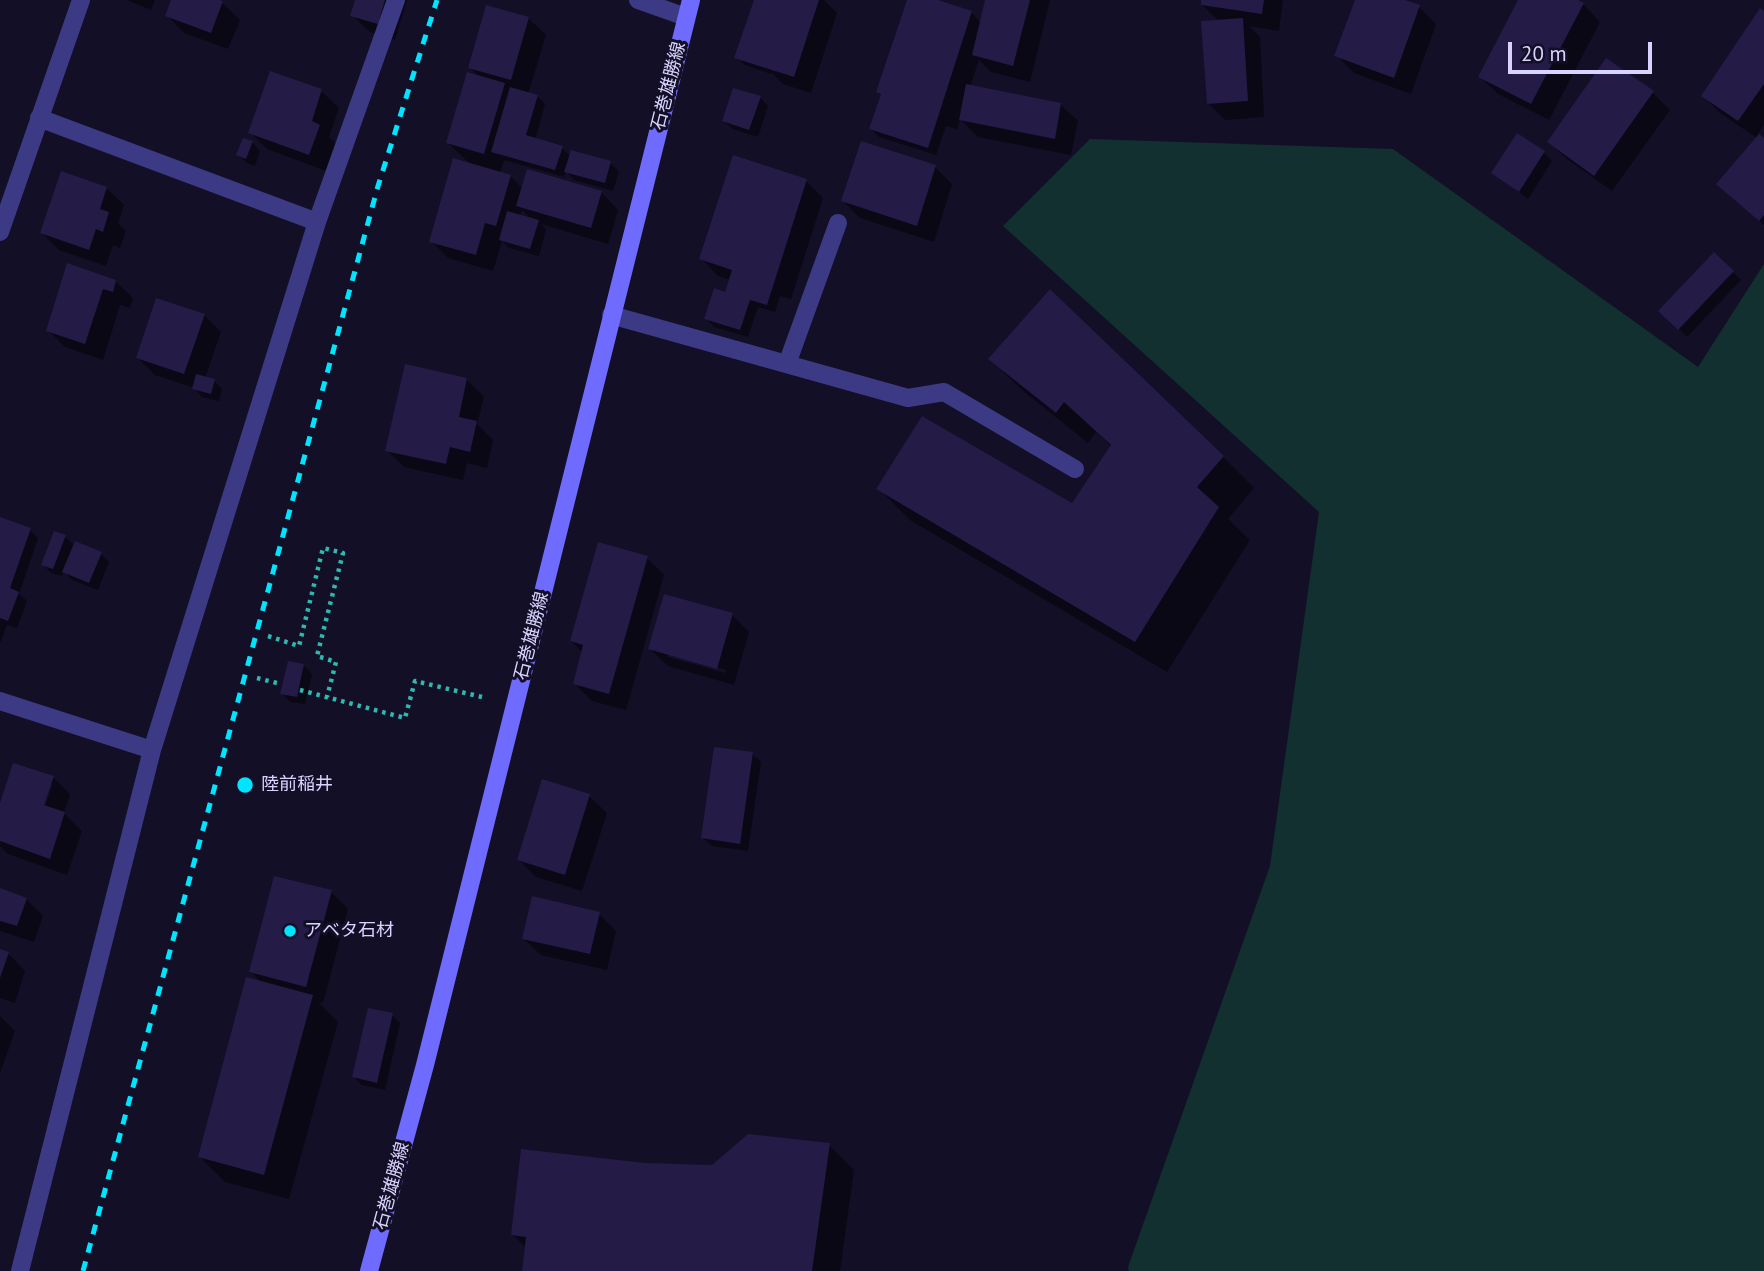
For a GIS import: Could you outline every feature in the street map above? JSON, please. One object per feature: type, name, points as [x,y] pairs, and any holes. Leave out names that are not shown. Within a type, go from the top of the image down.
[{"type":"main road","name":"石巻雄勝線","points":[[369,1271],[425,1065],[688,9]]},
{"type":"street","points":[[0,232],[81,0]]},
{"type":"street","points":[[20,1271],[152,750],[317,222],[396,0]]},
{"type":"street","points":[[638,0],[688,9]]},
{"type":"street","points":[[39,118],[317,222]]},
{"type":"street","points":[[787,364],[838,223]]},
{"type":"street","points":[[611,315],[908,398],[944,392],[1075,469]]},
{"type":"street","points":[[0,701],[152,750]]},
{"type":"path","points":[[268,636],[299,646],[323,548],[343,553],[317,656],[336,662],[327,697]]},
{"type":"path","points":[[257,678],[281,684]]},
{"type":"path","points":[[300,690],[405,719],[415,681],[488,699]]},
{"type":"green space","points":[[1090,139],[1393,149],[1698,367],[1764,264],[1764,1271],[1129,1271],[1128,1267],[1270,866],[1319,512],[1003,226]]},
{"type":"building","points":[[171,0],[223,1],[211,33],[165,16]]},
{"type":"building","points":[[355,0],[385,0],[378,24],[350,16]]},
{"type":"building","points":[[754,0],[819,0],[794,77],[734,58]]},
{"type":"building","points":[[907,0],[938,0],[972,11],[928,148],[869,129],[881,94],[876,92]]},
{"type":"building","points":[[985,0],[1030,0],[1013,66],[972,55]]},
{"type":"building","points":[[1201,0],[1264,0],[1262,14],[1201,5]]},
{"type":"building","points":[[1355,0],[1405,0],[1420,5],[1394,78],[1334,56]]},
{"type":"building","points":[[1518,0],[1578,0],[1584,3],[1531,104],[1478,77]]},
{"type":"building","points":[[486,5],[529,17],[511,80],[468,68]]},
{"type":"building","points":[[1760,8],[1764,11],[1764,84],[1738,121],[1701,96]]},
{"type":"building","points":[[1243,18],[1248,101],[1207,104],[1201,21]]},
{"type":"building","points":[[1606,58],[1654,91],[1594,176],[1547,142]]},
{"type":"building","points":[[270,71],[322,89],[312,121],[320,125],[309,155],[248,133]]},
{"type":"building","points":[[467,72],[505,83],[484,154],[446,143]]},
{"type":"building","points":[[966,84],[1061,103],[1055,139],[959,120]]},
{"type":"building","points":[[510,87],[538,95],[526,135],[563,146],[555,170],[491,152]]},
{"type":"building","points":[[733,88],[761,96],[749,130],[722,121]]},
{"type":"building","points":[[1517,133],[1545,151],[1519,192],[1491,173]]},
{"type":"building","points":[[1759,134],[1764,138],[1764,215],[1759,221],[1716,184]]},
{"type":"building","points":[[243,138],[253,141],[246,159],[236,155]]},
{"type":"building","points":[[861,141],[936,165],[917,226],[841,201]]},
{"type":"building","points":[[571,150],[611,161],[605,183],[564,172]]},
{"type":"building","points":[[733,155],[807,179],[767,305],[750,300],[740,330],[704,319],[714,288],[725,292],[732,270],[699,259]]},
{"type":"building","points":[[453,158],[511,175],[496,226],[485,223],[476,255],[429,242]]},
{"type":"building","points":[[527,169],[602,191],[591,228],[516,206]]},
{"type":"building","points":[[61,171],[107,187],[100,209],[109,212],[103,232],[96,229],[89,250],[40,233]]},
{"type":"building","points":[[507,211],[539,220],[530,249],[499,240]]},
{"type":"building","points":[[1714,252],[1734,271],[1678,330],[1658,311]]},
{"type":"building","points":[[67,263],[116,280],[113,292],[103,289],[85,344],[46,331]]},
{"type":"building","points":[[1050,289],[1224,456],[1197,487],[1219,507],[1135,642],[876,489],[922,416],[1072,503],[1111,445],[1064,402],[1056,413],[988,359]]},
{"type":"building","points":[[156,298],[205,314],[184,374],[136,358]]},
{"type":"building","points":[[405,364],[467,378],[459,417],[477,421],[470,452],[450,447],[446,464],[385,451]]},
{"type":"building","points":[[196,374],[215,379],[211,394],[192,389]]},
{"type":"building","points":[[0,517],[31,528],[10,588],[19,592],[8,621],[0,618]]},
{"type":"building","points":[[54,531],[66,535],[53,569],[41,565]]},
{"type":"building","points":[[75,541],[102,552],[89,583],[62,572]]},
{"type":"building","points":[[598,542],[648,556],[609,694],[573,684],[583,645],[570,641]]},
{"type":"building","points":[[664,594],[733,613],[717,669],[648,649]]},
{"type":"building","points":[[288,661],[304,664],[297,697],[280,694]]},
{"type":"building","points":[[714,747],[753,752],[740,844],[701,838]]},
{"type":"building","points":[[13,763],[54,776],[44,805],[65,812],[50,859],[0,841],[0,803]]},
{"type":"building","points":[[542,779],[590,794],[565,875],[517,860]]},
{"type":"building","name":"アベタ石材","points":[[274,876],[332,890],[306,987],[249,972]]},
{"type":"building","points":[[0,888],[27,898],[17,926],[0,921]]},
{"type":"building","points":[[532,896],[600,912],[590,954],[522,939]]},
{"type":"building","points":[[0,949],[9,952],[0,978]]},
{"type":"building","points":[[246,977],[313,995],[264,1175],[198,1157]]},
{"type":"building","points":[[368,1008],[393,1013],[377,1083],[352,1077]]},
{"type":"building","points":[[748,1134],[830,1143],[812,1271],[522,1271],[526,1237],[511,1235],[521,1149],[645,1163],[712,1165]]},
{"type":"railway","points":[[83,1271],[378,186],[437,0]]},
{"type":"place","name":"陸前稲井","points":[[245,785]]},
{"type":"place","name":"アベタ石材","points":[[290,931]]}]
